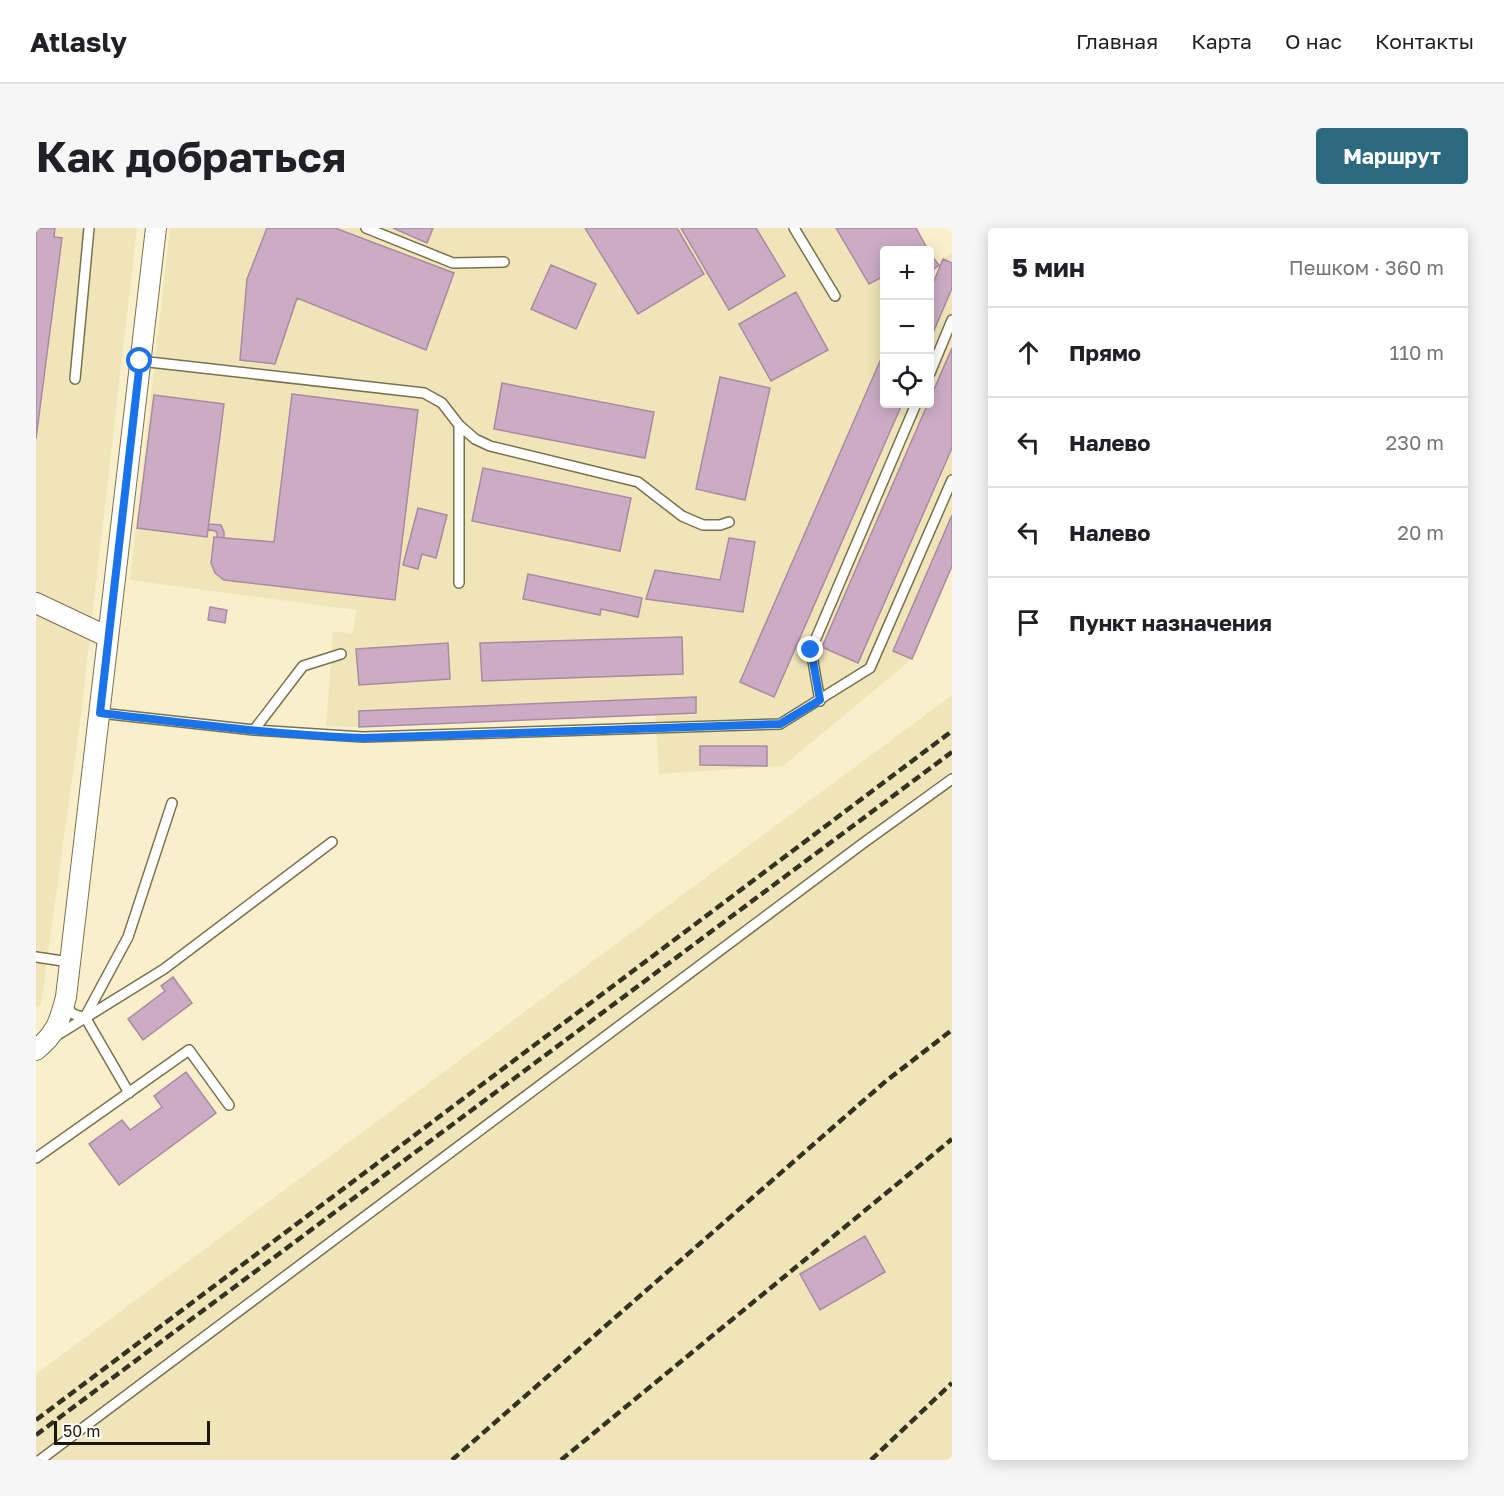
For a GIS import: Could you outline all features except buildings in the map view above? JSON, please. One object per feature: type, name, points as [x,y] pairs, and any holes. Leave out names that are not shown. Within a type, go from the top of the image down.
[{"type":"street","points":[[42,1045],[60,1020],[66,997],[156,228]]},
{"type":"street","points":[[36,603],[108,637]]},
{"type":"lane","points":[[75,379],[89,228]]},
{"type":"lane","points":[[366,228],[453,263],[504,262]]},
{"type":"lane","points":[[794,228],[835,296]]},
{"type":"lane","points":[[934,363],[952,320]]},
{"type":"lane","points":[[140,361],[424,393],[442,403],[459,425],[476,439],[490,446],[638,482],[682,516],[703,525],[720,525],[729,522]]},
{"type":"lane","points":[[820,700],[811,650],[914,408]]},
{"type":"lane","points":[[459,425],[459,583]]},
{"type":"lane","points":[[100,713],[254,730],[363,738],[780,724],[870,668],[952,480]]},
{"type":"lane","points":[[254,730],[303,666],[341,654]]},
{"type":"lane","points":[[40,1460],[852,851],[952,779]]},
{"type":"lane","points":[[85,1017],[128,937],[172,803]]},
{"type":"lane","points":[[42,1045],[164,969],[332,842]]},
{"type":"lane","points":[[36,957],[69,962]]},
{"type":"lane","points":[[66,997],[69,1009],[75,1016],[85,1017]]},
{"type":"lane","points":[[85,1017],[129,1093]]},
{"type":"lane","points":[[36,1158],[189,1050],[229,1105]]},
{"type":"shaded area","points":[[36,228],[137,228],[80,722],[41,1004],[36,1008]]},
{"type":"shaded area","points":[[170,228],[916,228],[927,246],[880,246],[880,408],[934,408],[934,281],[943,259],[952,252],[952,566],[912,659],[783,766],[659,774],[655,715],[359,727],[326,726],[333,631],[352,634],[357,610],[130,580]]},
{"type":"shaded area","points":[[952,695],[952,1460],[36,1460],[36,1374]]},
{"type":"railway","points":[[36,1420],[952,731]]},
{"type":"railway","points":[[36,1435],[952,752]]},
{"type":"railway","points":[[452,1460],[886,1081],[952,1030]]},
{"type":"railway","points":[[561,1460],[952,1139]]},
{"type":"railway","points":[[871,1460],[952,1383]]},
{"type":"route","points":[[140,361],[100,713],[226,727],[363,738],[780,724],[820,700],[811,650]]}]
